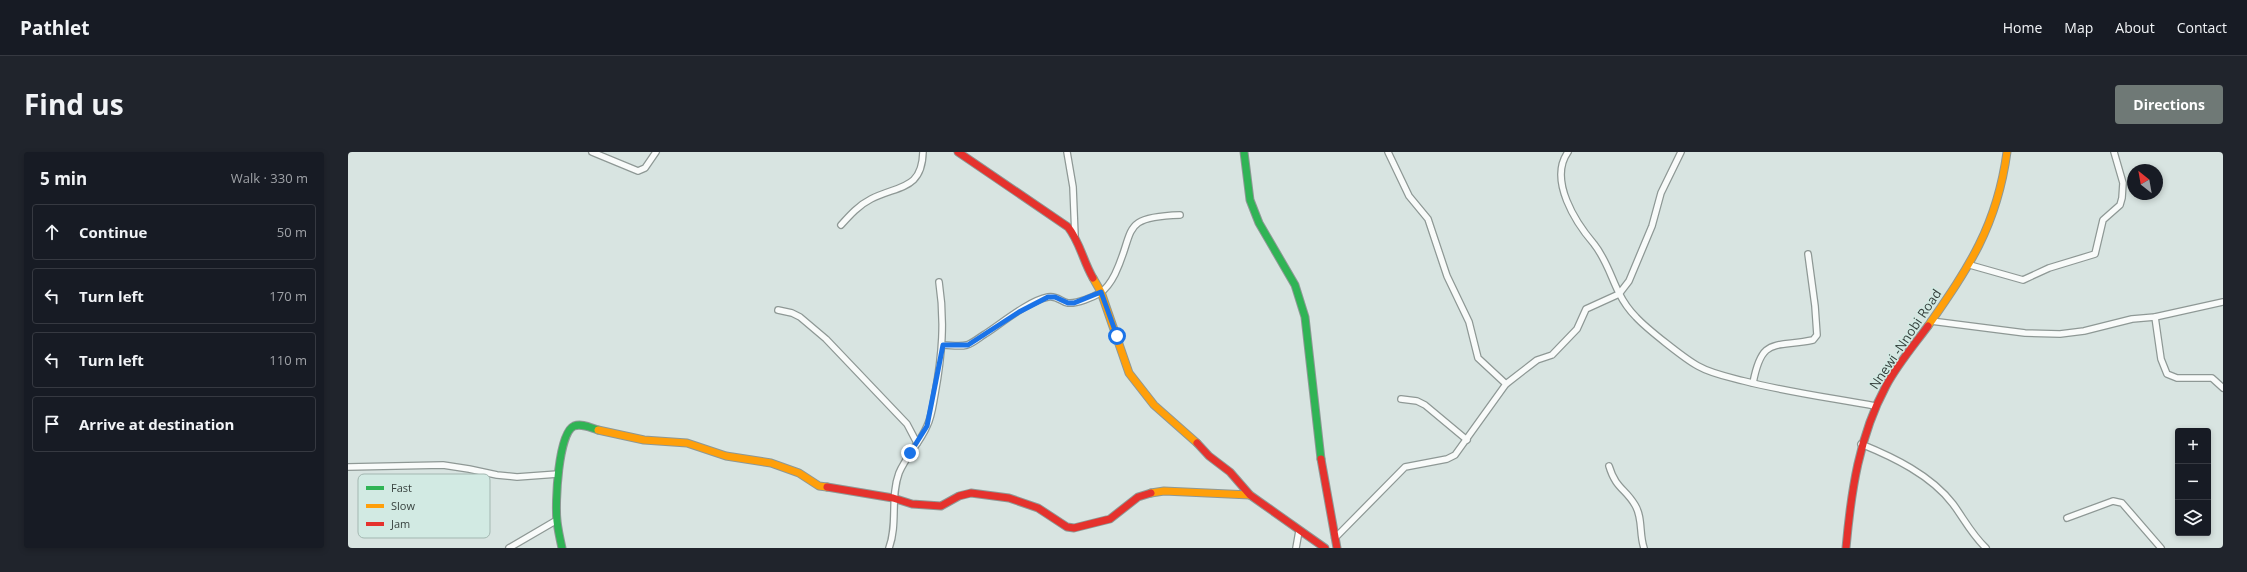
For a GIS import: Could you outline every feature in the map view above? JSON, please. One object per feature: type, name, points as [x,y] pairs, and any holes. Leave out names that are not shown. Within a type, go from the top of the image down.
[{"type":"street","points":[[592,152],[630,170],[638,171],[645,168],[656,152]]},
{"type":"street","points":[[841,225],[857,208],[870,199],[901,188],[914,180],[922,169],[923,152]]},
{"type":"street","points":[[958,152],[1068,227],[1075,236]]},
{"type":"street","points":[[1067,152],[1072,187],[1075,236],[1085,265],[1101,292],[1130,373],[1138,387],[1154,405],[1192,437],[1209,456],[1230,472],[1250,495],[1299,532],[1325,548]]},
{"type":"street","points":[[1244,152],[1250,200],[1259,223],[1295,285],[1305,317],[1323,473],[1337,548]]},
{"type":"street","points":[[1388,152],[1409,196],[1428,219],[1447,276],[1469,322],[1478,358],[1506,384]]},
{"type":"street","points":[[1560,152],[1567,154],[1561,174],[1567,203],[1578,225],[1598,249],[1613,277],[1619,294],[1637,318],[1698,366],[1724,376],[1753,383],[1875,406]]},
{"type":"street","points":[[1335,538],[1405,467],[1447,460],[1455,455],[1468,440],[1506,384],[1537,360],[1552,355],[1560,348],[1577,329],[1586,309],[1619,294],[1629,281],[1641,255],[1652,226],[1660,193],[1681,152]]},
{"type":"street","name":"Nnewi -Nnobi Road","points":[[1846,548],[1849,505],[1861,444],[1875,406],[1887,383],[1970,265],[1987,234],[2006,177],[2007,152]]},
{"type":"street","points":[[1970,265],[2023,280],[2049,268],[2095,254],[2104,220],[2120,205],[2122,198],[2123,183],[2114,152]]},
{"type":"street","points":[[943,345],[968,345],[1019,312],[1048,297],[1055,297],[1068,303],[1074,303],[1101,292],[1113,279],[1122,259],[1125,243],[1132,229],[1142,220],[1156,216],[1180,215]]},
{"type":"street","points":[[1753,383],[1757,365],[1766,349],[1781,343],[1813,340],[1817,335],[1815,306],[1808,254]]},
{"type":"street","points":[[889,548],[894,516],[893,498],[899,473],[927,426],[931,414],[943,345],[943,308],[939,282]]},
{"type":"street","points":[[1931,321],[2025,333],[2060,334],[2084,331],[2132,319],[2155,317],[2223,302]]},
{"type":"street","points":[[778,310],[792,313],[800,317],[826,339],[907,424],[917,443]]},
{"type":"street","points":[[2155,317],[2161,359],[2167,374],[2177,378],[2212,378],[2223,388]]},
{"type":"street","points":[[1401,399],[1417,401],[1425,405],[1468,440]]},
{"type":"street","points":[[562,548],[557,520],[558,474],[567,432],[574,426],[582,425],[629,438],[687,443],[726,456],[790,468],[819,486],[893,498],[912,504],[941,506],[959,496],[971,493],[988,494],[1009,498],[1038,508],[1067,527],[1074,528],[1110,519],[1138,498],[1150,493],[1164,491],[1250,495]]},
{"type":"street","points":[[1861,444],[1894,458],[1916,471],[1952,503],[1971,533],[1986,548]]},
{"type":"street","points":[[348,467],[443,466],[504,476],[558,474]]},
{"type":"street","points":[[1609,466],[1613,479],[1635,504],[1638,512],[1641,540],[1644,548]]},
{"type":"street","points":[[2067,518],[2114,501],[2122,503],[2161,548]]},
{"type":"street","points":[[509,548],[557,520]]},
{"type":"street","points":[[1296,548],[1299,532]]},
{"type":"traffic: fast","points":[[1244,152],[1250,200],[1259,223],[1295,285],[1305,317],[1321,459]]},
{"type":"traffic: fast","points":[[562,548],[556,512],[557,485],[564,441],[569,431],[577,425],[583,425],[598,430]]},
{"type":"traffic: slow","points":[[1928,326],[1968,265],[1979,245],[1996,202],[2007,152]]},
{"type":"traffic: slow","points":[[1093,278],[1101,292],[1129,373],[1154,405],[1197,443]]},
{"type":"traffic: slow","points":[[598,430],[644,440],[687,443],[726,456],[771,463],[799,473],[819,486],[827,487]]},
{"type":"traffic: slow","points":[[1151,493],[1164,491],[1250,495]]},
{"type":"traffic: jam","points":[[958,152],[1068,227],[1076,239],[1093,278]]},
{"type":"traffic: jam","points":[[1846,548],[1854,485],[1863,444],[1869,425],[1890,378],[1928,326]]},
{"type":"traffic: jam","points":[[1197,443],[1209,456],[1230,472],[1250,495],[1325,548]]},
{"type":"traffic: jam","points":[[1321,459],[1337,548]]},
{"type":"traffic: jam","points":[[827,487],[893,498],[912,504],[941,506],[959,496],[971,493],[1009,498],[1038,508],[1067,527],[1074,528],[1110,519],[1138,497],[1151,493]]},
{"type":"route","points":[[910,453],[927,426],[931,414],[943,345],[968,345],[1019,312],[1048,297],[1055,297],[1064,302],[1074,303],[1101,292],[1117,336]]}]
